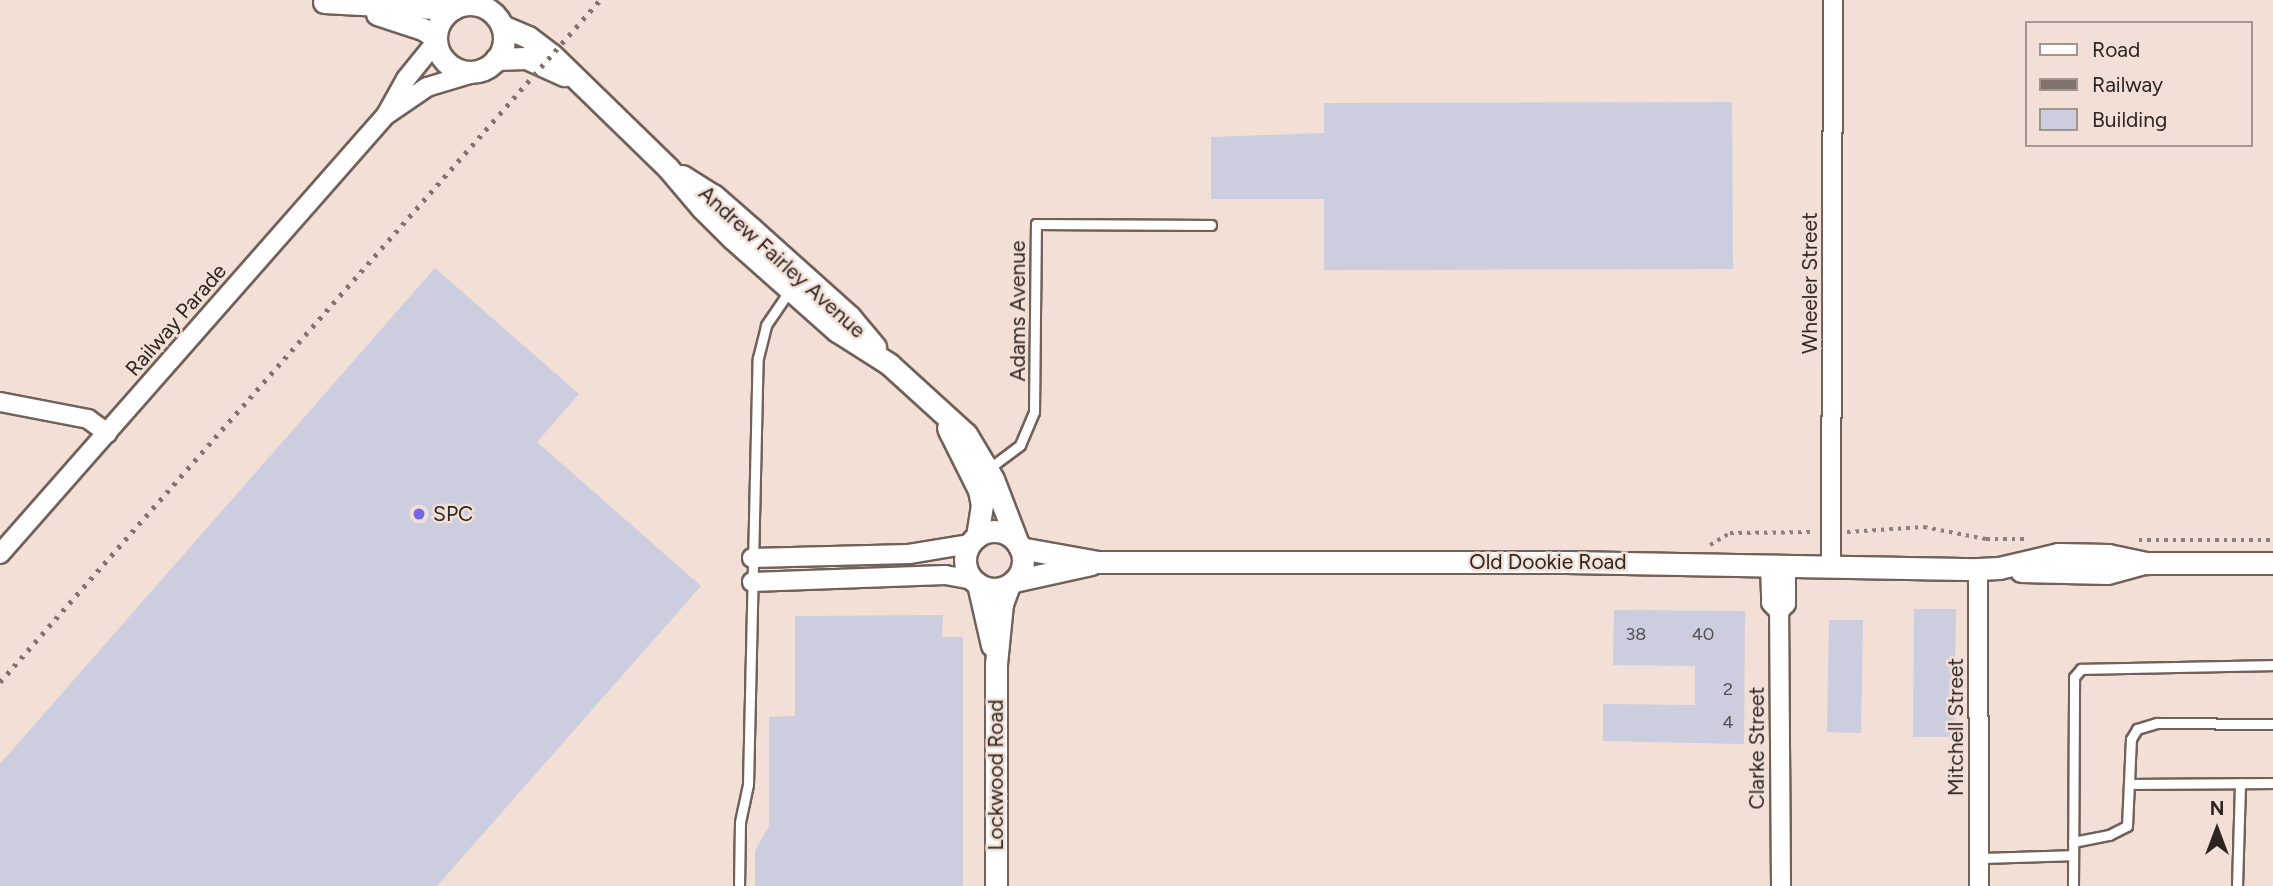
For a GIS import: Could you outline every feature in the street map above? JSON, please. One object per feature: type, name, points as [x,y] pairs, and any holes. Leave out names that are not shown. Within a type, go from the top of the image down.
[{"type":"street","points":[[459,5],[441,22],[436,40],[444,60],[460,71],[488,65],[503,43],[501,24],[508,0]]},
{"type":"street","name":"Wheeler Street","points":[[1831,566],[1833,0]]},
{"type":"street","points":[[319,1],[477,5],[501,24]]},
{"type":"street","points":[[319,1],[394,19],[436,40]]},
{"type":"street","name":"Andrew Fairley Avenue","points":[[501,24],[528,37],[552,55],[583,89],[668,168],[713,195],[742,233],[796,282],[850,317],[889,364],[966,434],[987,467],[1019,546]]},
{"type":"street","name":"Railway Parade","points":[[0,554],[386,115],[406,79],[436,40]]},
{"type":"street","name":"Andrew Fairley Avenue","points":[[488,65],[526,58],[560,72],[583,89]]},
{"type":"street","name":"Railway Parade","points":[[386,115],[427,87],[488,65]]},
{"type":"street","points":[[0,402],[88,419],[107,433]]},
{"type":"street","name":"Andrew Fairley Avenue","points":[[940,411],[979,490],[982,505],[973,541]]},
{"type":"street","points":[[752,558],[909,554],[973,541],[985,533],[1003,533],[1019,546],[1023,562],[1012,583],[996,589],[944,575],[752,582]]},
{"type":"street","points":[[973,541],[965,563],[976,582]]},
{"type":"street","name":"Old Dookie Road","points":[[1019,546],[1097,562],[1778,565],[1989,568],[2029,572],[2107,573],[2147,563],[2273,563]]},
{"type":"street","name":"Old Dookie Road","points":[[1012,583],[1097,562]]},
{"type":"street","name":"Clarke Street","points":[[1778,565],[1771,603],[1779,611],[1781,886]]},
{"type":"street","name":"Mitchell Street","points":[[1979,886],[1989,568]]},
{"type":"street","name":"Lockwood Road","points":[[976,582],[996,664]]},
{"type":"street","name":"Lockwood Road","points":[[996,886],[996,664],[1002,604],[1012,583]]},
{"type":"lane","name":"Adams Avenue","points":[[987,467],[995,464],[1020,444],[1034,412],[1036,225],[1211,225]]},
{"type":"lane","points":[[739,886],[740,822],[748,784],[758,358],[766,325],[796,282]]},
{"type":"lane","points":[[2073,886],[2074,677],[2081,669],[2273,665]]},
{"type":"lane","points":[[2073,842],[2109,835],[2127,826],[2131,739],[2137,729],[2147,724],[2273,724]]},
{"type":"lane","points":[[2237,886],[2239,783]]},
{"type":"lane","points":[[2130,784],[2273,783]]},
{"type":"lane","points":[[1979,858],[2073,855]]},
{"type":"path","points":[[1680,564],[1730,533],[1865,532]]},
{"type":"building","points":[[1732,102],[1733,269],[1324,270],[1324,199],[1211,199],[1211,137],[1324,133],[1324,103]]},
{"type":"building","name":"SPC","points":[[435,268],[579,394],[537,442],[701,586],[437,886],[0,886],[0,764]]},
{"type":"building","points":[[1914,609],[1956,609],[1954,737],[1913,737]]},
{"type":"building","points":[[1614,610],[1745,611],[1744,744],[1603,741],[1603,704],[1695,705],[1695,666],[1613,665]]},
{"type":"building","points":[[943,615],[942,637],[963,637],[963,886],[755,886],[755,851],[769,826],[769,717],[795,716],[795,616]]},
{"type":"building","points":[[1829,620],[1863,620],[1861,733],[1827,732]]},
{"type":"railway","points":[[0,682],[600,0]]},
{"type":"place","name":"SPC","points":[[419,514]]}]
